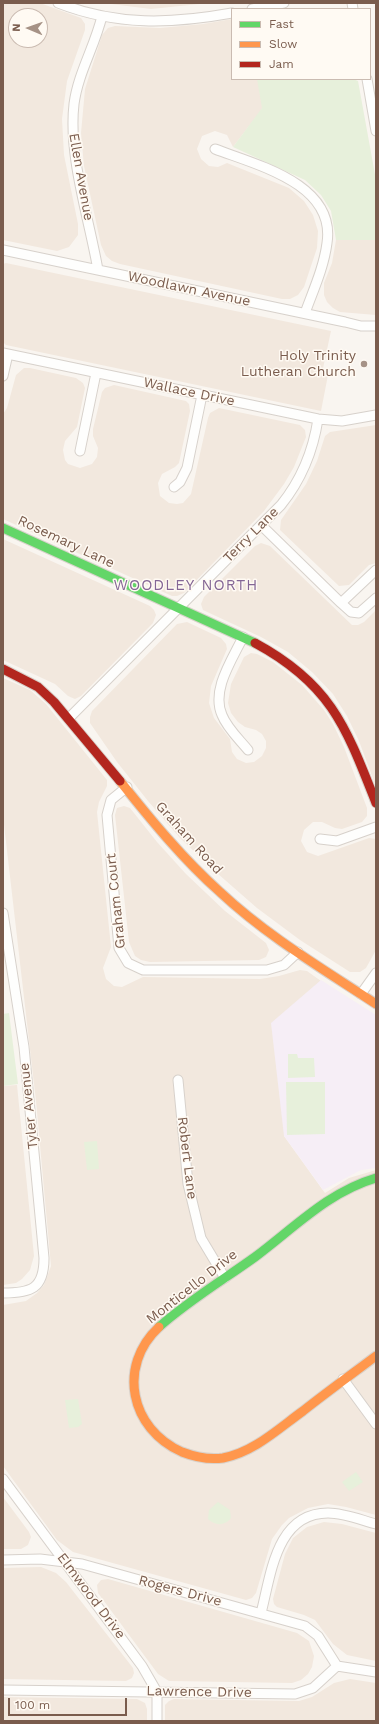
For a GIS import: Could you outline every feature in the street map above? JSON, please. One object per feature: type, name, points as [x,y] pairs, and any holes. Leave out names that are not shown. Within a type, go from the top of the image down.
[{"type":"street","points":[[58,3],[102,16],[129,20],[167,22],[192,20],[231,13]]},
{"type":"street","points":[[257,8],[284,3]]},
{"type":"street","name":"Ellen Avenue","points":[[98,270],[74,152],[73,121],[78,88],[102,16]]},
{"type":"street","points":[[367,80],[376,130]]},
{"type":"street","points":[[215,149],[293,181],[310,193],[321,209],[328,227],[327,243],[305,313]]},
{"type":"street","name":"Woodlawn Avenue","points":[[3,250],[361,326],[376,326]]},
{"type":"street","points":[[3,376],[5,354]]},
{"type":"street","name":"Wallace Drive","points":[[5,354],[318,419],[342,421],[376,415]]},
{"type":"street","points":[[80,451],[96,373]]},
{"type":"street","points":[[174,487],[180,482],[187,468],[202,395]]},
{"type":"street","name":"Terry Lane","points":[[69,718],[281,505],[296,484],[313,448],[318,419]]},
{"type":"street","points":[[261,525],[351,612],[359,614],[376,598]]},
{"type":"street","name":"Rosemary Lane","points":[[3,528],[243,637],[270,650],[294,666],[315,684],[330,702],[349,734],[376,803]]},
{"type":"street","points":[[341,603],[376,570]]},
{"type":"street","points":[[243,637],[222,682],[219,699],[222,715],[226,724],[248,750]]},
{"type":"street","name":"Graham Road","points":[[3,669],[38,687],[69,718],[201,875],[256,923],[376,1004]]},
{"type":"street","name":"Graham Court","points":[[126,787],[112,800],[107,815],[119,948],[125,966],[142,970],[267,970],[284,965],[298,952]]},
{"type":"street","points":[[320,839],[337,841],[376,827]]},
{"type":"street","name":"Tyler Avenue","points":[[3,912],[24,1047],[44,1258],[44,1270],[40,1282],[26,1292],[3,1293]]},
{"type":"street","points":[[361,994],[376,973]]},
{"type":"street","name":"Robert Lane","points":[[178,1080],[188,1184],[201,1238],[225,1278]]},
{"type":"street","name":"Monticello Drive","points":[[376,1178],[354,1184],[335,1195],[276,1242],[156,1330],[142,1349],[134,1377],[138,1408],[150,1428],[174,1448],[192,1456],[212,1459],[237,1455],[257,1444],[376,1356]]},
{"type":"street","points":[[343,1379],[376,1424]]},
{"type":"street","name":"Elmwood Drive","points":[[3,1479],[142,1666],[157,1692],[157,1721]]},
{"type":"street","points":[[261,1613],[278,1549],[285,1535],[292,1527],[310,1516],[328,1513],[338,1514],[376,1524]]},
{"type":"street","name":"Rogers Drive","points":[[3,1560],[40,1559],[65,1561],[305,1626],[320,1639],[337,1666]]},
{"type":"street","points":[[337,1666],[376,1672]]},
{"type":"street","name":"Lawrence Drive","points":[[3,1690],[301,1693],[313,1688],[337,1666]]},
{"type":"shaded area","points":[[3,3],[40,3],[81,18],[85,24],[85,30],[67,81],[62,119],[64,155],[78,224],[78,235],[69,247],[57,251],[3,240]]},
{"type":"shaded area","points":[[103,3],[209,3],[151,9]]},
{"type":"shaded area","points":[[231,19],[231,80],[261,80],[266,104],[233,147],[227,135],[215,131],[202,136],[197,149],[201,159],[209,166],[218,167],[227,163],[289,188],[304,201],[313,215],[318,231],[317,248],[304,287],[298,295],[290,299],[282,299],[120,264],[112,261],[106,256],[101,245],[84,166],[81,133],[85,89],[102,35],[108,28],[115,26],[160,28],[203,24]]},
{"type":"shaded area","points":[[336,240],[376,240],[376,315],[340,312],[327,302],[324,295],[324,283],[332,263]]},
{"type":"shaded area","points":[[6,263],[331,331],[322,373],[328,375],[321,411],[6,345],[3,342],[3,264]]},
{"type":"shaded area","points":[[24,368],[76,378],[83,383],[85,388],[77,427],[65,441],[63,450],[65,460],[68,464],[80,468],[92,464],[97,457],[98,448],[93,436],[93,429],[102,392],[105,388],[114,385],[186,401],[189,404],[190,411],[179,463],[162,474],[158,483],[160,496],[169,503],[183,503],[191,494],[208,418],[210,413],[219,408],[300,425],[305,430],[306,437],[294,467],[284,484],[264,511],[184,593],[177,596],[172,596],[3,519],[3,414],[7,408],[16,375]]},
{"type":"shaded area","points":[[376,425],[376,563],[369,565],[349,585],[339,586],[280,530],[281,520],[306,484],[317,461],[325,436],[330,432]]},
{"type":"shaded area","points":[[3,539],[150,606],[154,610],[156,615],[153,623],[81,696],[75,699],[68,696],[55,684],[3,660]]},
{"type":"shaded area","points":[[261,543],[270,546],[352,625],[358,625],[364,622],[376,610],[376,787],[359,741],[347,716],[333,694],[312,672],[288,652],[261,637],[203,610],[201,604],[204,597],[255,546]]},
{"type":"shaded area","points":[[187,622],[221,638],[226,644],[227,649],[211,686],[209,703],[214,718],[230,739],[232,752],[237,759],[246,763],[254,762],[262,756],[266,748],[266,741],[262,734],[256,730],[245,727],[238,722],[231,713],[228,703],[231,684],[244,657],[251,653],[257,654],[273,662],[302,685],[324,710],[333,724],[344,747],[367,808],[367,816],[362,822],[342,829],[335,828],[322,822],[313,822],[304,830],[301,841],[307,852],[318,856],[369,838],[376,839],[376,950],[366,968],[360,972],[350,972],[300,940],[257,908],[217,873],[180,838],[148,801],[117,762],[90,723],[92,711],[177,624]]},
{"type":"shaded area","points":[[3,678],[30,690],[46,704],[107,780],[107,786],[99,802],[97,812],[111,947],[103,968],[106,979],[114,986],[122,987],[143,977],[260,979],[279,976],[300,970],[307,971],[321,981],[284,1136],[325,1193],[349,1178],[376,1170],[376,1515],[328,1504],[308,1508],[289,1518],[272,1539],[256,1593],[252,1598],[246,1600],[73,1552],[57,1540],[3,1466],[3,1305],[26,1301],[37,1293],[44,1285],[51,1266],[36,1101],[3,816]]},
{"type":"shaded area","points":[[124,806],[130,808],[157,842],[186,874],[225,911],[266,943],[269,950],[266,957],[259,960],[150,962],[141,960],[135,956],[129,942],[115,815],[117,808]]},
{"type":"shaded area","points":[[321,980],[376,1015],[376,1168],[361,1170],[323,1190],[284,1136],[271,1023]]},
{"type":"shaded area","points":[[17,1085],[34,1256],[30,1270],[22,1279],[16,1283],[3,1285],[3,1086]]},
{"type":"shaded area","points":[[3,1497],[29,1532],[31,1537],[28,1545],[21,1549],[3,1549]]},
{"type":"shaded area","points":[[324,1522],[342,1524],[376,1533],[376,1661],[347,1655],[333,1644],[315,1620],[277,1607],[274,1604],[273,1599],[285,1554],[293,1538],[307,1527]]},
{"type":"shaded area","points":[[41,1567],[56,1573],[66,1582],[133,1668],[134,1673],[132,1678],[126,1681],[3,1679],[3,1568]]},
{"type":"shaded area","points":[[108,1579],[297,1633],[309,1641],[314,1656],[312,1667],[308,1674],[301,1680],[292,1683],[169,1681],[158,1674],[98,1593],[97,1585],[101,1580]]},
{"type":"shaded area","points":[[350,1679],[376,1683],[376,1721],[165,1721],[165,1705],[174,1699],[299,1701],[312,1697],[334,1683]]},
{"type":"shaded area","points":[[3,1697],[137,1699],[145,1703],[147,1709],[147,1721],[3,1721]]},
{"type":"green space","points":[[257,80],[358,81],[376,180],[376,240],[336,240],[331,211],[321,195],[305,180],[233,147],[262,108]]},
{"type":"green space","points":[[9,1013],[18,1084],[3,1086],[3,1014]]},
{"type":"green space","points":[[288,1054],[297,1054],[298,1058],[314,1058],[315,1077],[288,1078]]},
{"type":"green space","points":[[286,1082],[325,1082],[325,1134],[287,1135]]},
{"type":"green space","points":[[97,1141],[99,1169],[87,1170],[84,1142]]},
{"type":"green space","points":[[78,1399],[82,1424],[78,1427],[69,1428],[65,1400]]},
{"type":"green space","points":[[356,1472],[363,1482],[349,1491],[342,1482]]},
{"type":"green space","points":[[218,1502],[230,1510],[231,1518],[223,1524],[214,1523],[208,1519],[209,1510]]},
{"type":"traffic: fast","points":[[3,528],[255,643]]},
{"type":"traffic: fast","points":[[159,1327],[194,1299],[255,1257],[312,1212],[342,1192],[376,1178]]},
{"type":"traffic: slow","points":[[120,781],[180,853],[238,908],[276,938],[376,1004]]},
{"type":"traffic: slow","points":[[159,1327],[146,1343],[138,1360],[134,1378],[135,1396],[141,1413],[151,1428],[164,1442],[182,1452],[202,1458],[223,1458],[245,1451],[275,1432],[376,1356]]},
{"type":"traffic: jam","points":[[255,643],[281,659],[302,675],[319,692],[333,710],[345,730],[376,803]]},
{"type":"traffic: jam","points":[[3,669],[38,687],[54,702],[120,781]]},
{"type":"place","name":"Holy Trinity Lutheran Church","points":[[364,364]]},
{"type":"district","name":"WOODLEY NORTH","points":[[186,586]]}]
